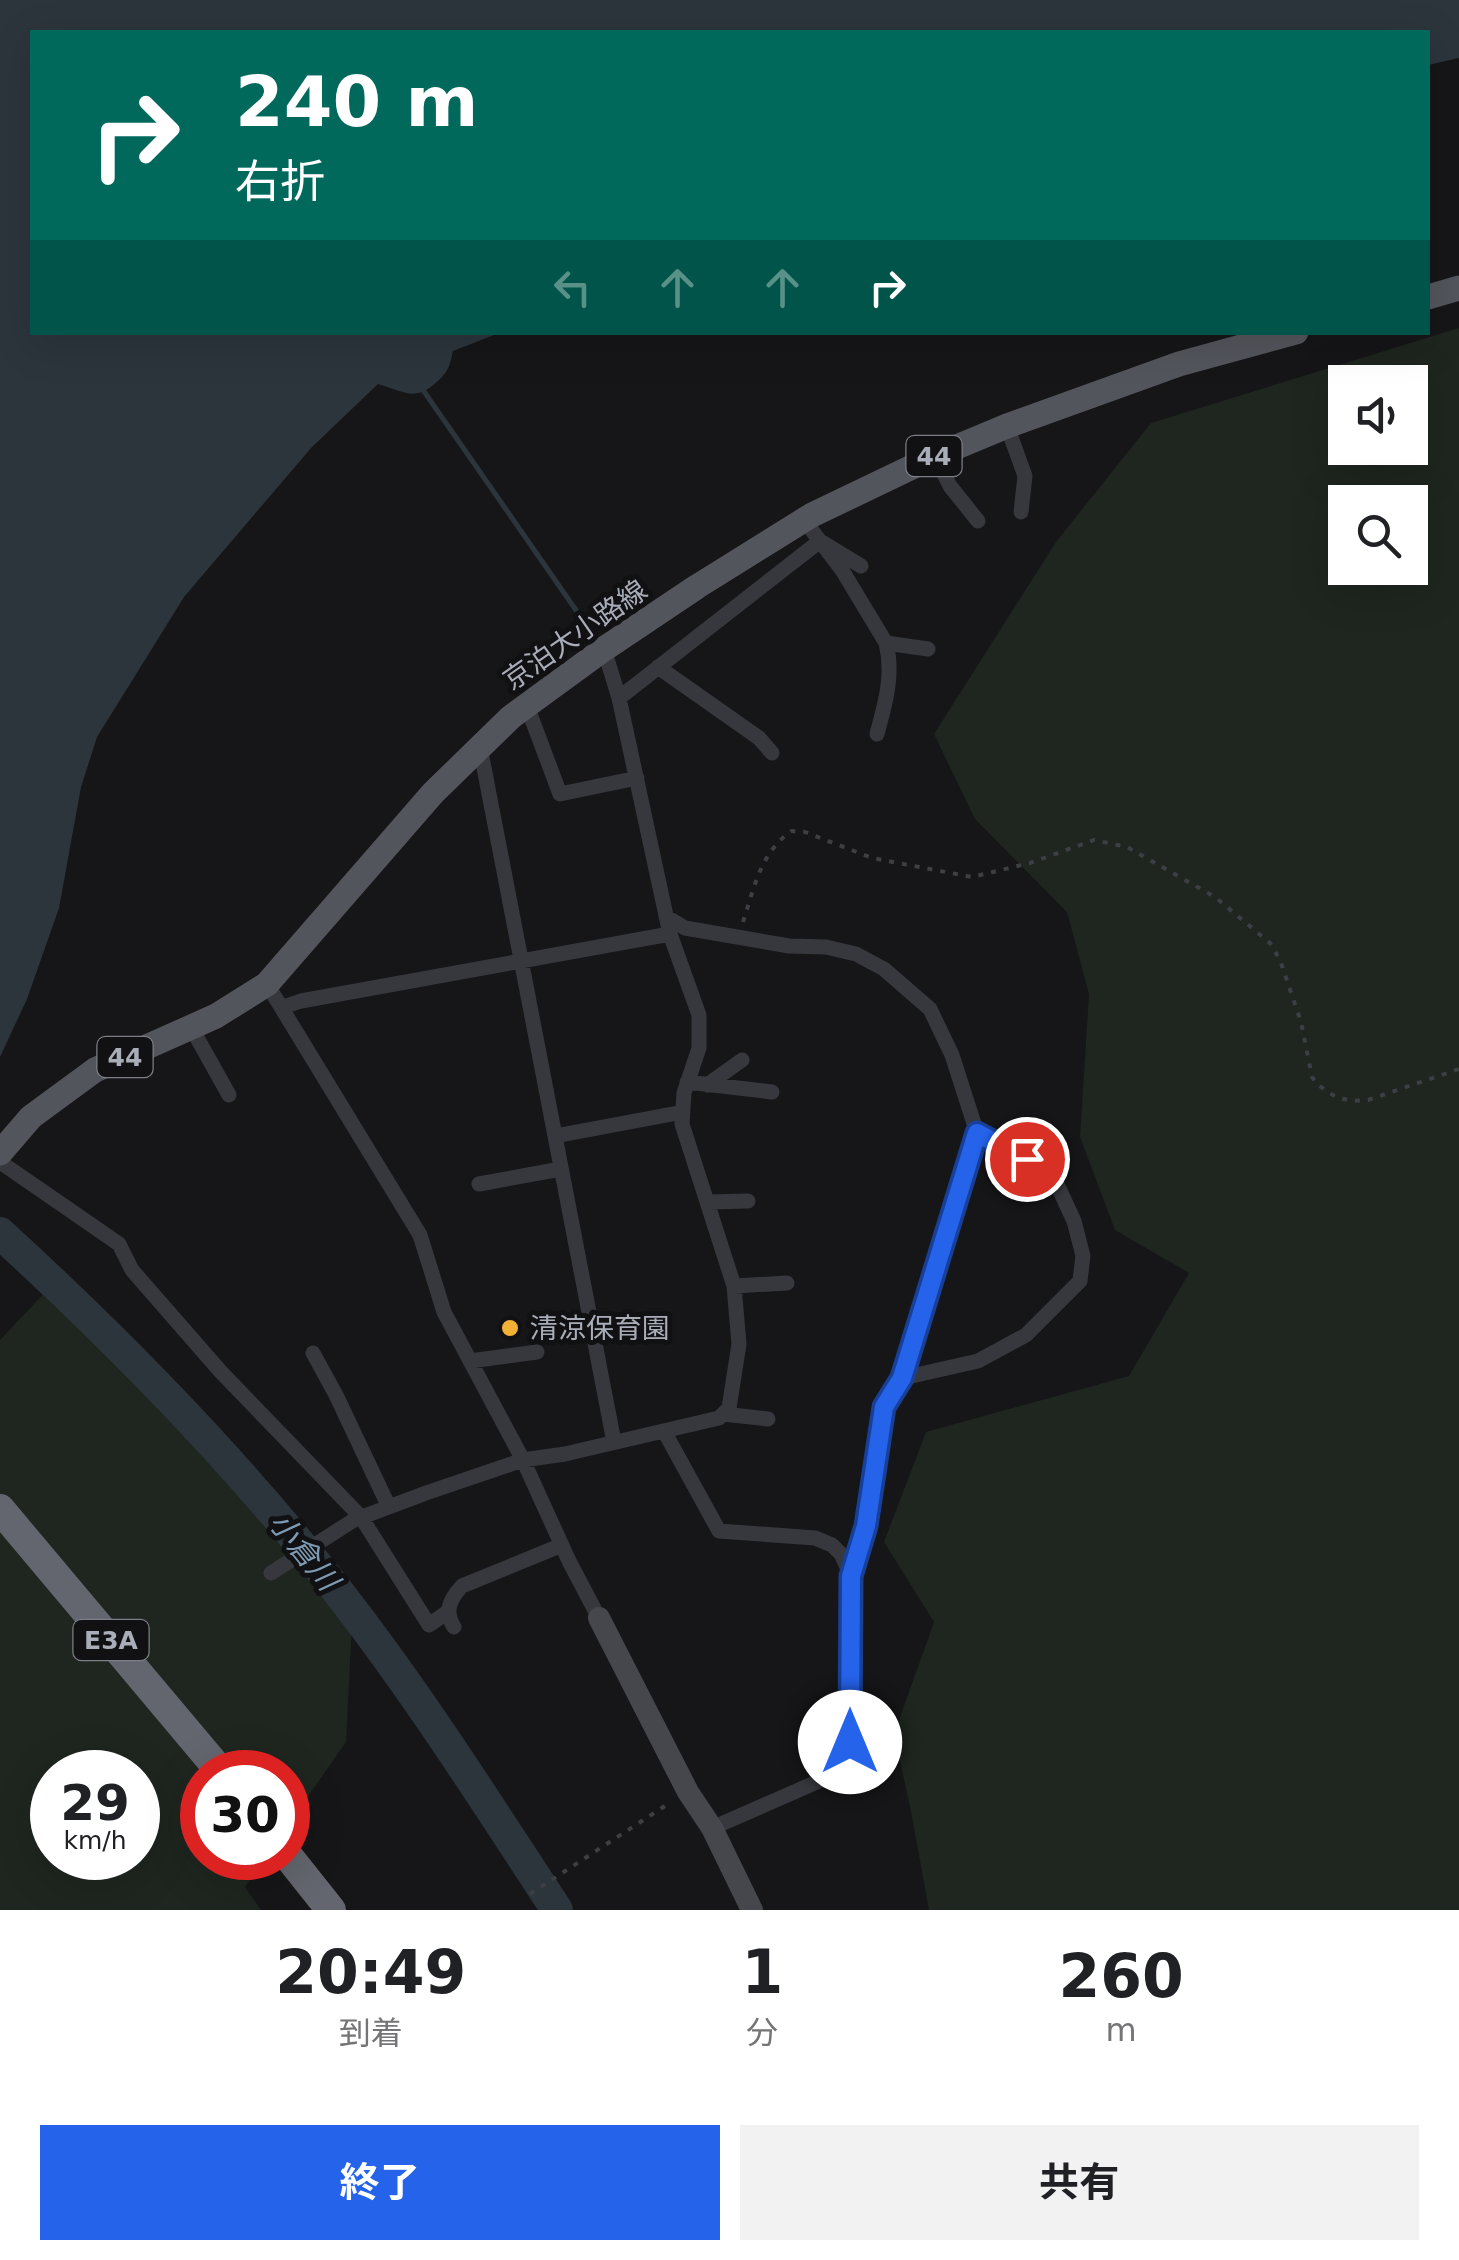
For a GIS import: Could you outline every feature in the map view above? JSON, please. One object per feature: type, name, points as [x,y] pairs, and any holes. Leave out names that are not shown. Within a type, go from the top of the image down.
[{"type":"highway","name":"E3A","points":[[0,1509],[203,1750]]},
{"type":"highway","points":[[307,1880],[331,1910]]},
{"type":"main road","points":[[1430,296],[1459,288]]},
{"type":"main road","name":"京泊大小路線","points":[[0,1153],[31,1117],[95,1070],[216,1016],[267,984],[433,793],[511,717],[698,586],[812,531],[935,456],[1179,364],[1285,335]]},
{"type":"street","points":[[1007,426],[1025,476],[1020,512]]},
{"type":"street","points":[[935,456],[950,486],[978,521]]},
{"type":"street","points":[[812,531],[861,566]]},
{"type":"street","points":[[812,531],[842,570],[886,644],[890,658],[888,689],[877,734]]},
{"type":"street","points":[[619,698],[812,531]]},
{"type":"street","points":[[886,644],[928,648]]},
{"type":"street","points":[[272,1573],[358,1518],[389,1506],[523,1460],[720,1418],[729,1408],[740,1344],[734,1286],[682,1124],[687,1082],[698,1048],[700,1015],[669,926],[619,698],[604,649]]},
{"type":"street","points":[[658,667],[759,738],[772,754]]},
{"type":"street","points":[[527,706],[560,794],[637,778]]},
{"type":"street","points":[[480,747],[614,1442]]},
{"type":"street","points":[[283,1007],[521,961],[669,926],[856,954],[884,969],[930,1009],[952,1055],[977,1133],[902,1378],[884,1407],[866,1526],[851,1576],[850,1742],[846,1763],[832,1775],[712,1828]]},
{"type":"street","points":[[267,984],[420,1235],[444,1312],[752,1910]]},
{"type":"street","points":[[191,1027],[229,1096]]},
{"type":"street","points":[[707,1084],[742,1060]]},
{"type":"street","points":[[687,1082],[772,1092]]},
{"type":"street","points":[[555,1136],[682,1112]]},
{"type":"street","points":[[902,1378],[978,1361],[1026,1335],[1080,1281],[1083,1256],[1074,1221],[1055,1180],[1027,1159],[977,1133]]},
{"type":"street","points":[[0,1162],[119,1244],[132,1270],[358,1518],[429,1625],[451,1619],[452,1596],[462,1586],[562,1545]]},
{"type":"street","points":[[478,1184],[562,1169]]},
{"type":"street","points":[[708,1202],[748,1200]]},
{"type":"street","points":[[734,1286],[787,1283]]},
{"type":"street","points":[[313,1352],[389,1506]]},
{"type":"street","points":[[470,1361],[537,1352]]},
{"type":"street","points":[[722,1414],[768,1420]]},
{"type":"street","points":[[664,1430],[719,1531],[815,1538],[842,1554],[851,1576]]},
{"type":"path","points":[[738,936],[764,858],[792,830],[872,858],[972,877],[1030,864],[1094,840],[1127,847],[1215,897],[1270,943],[1280,960],[1300,1022],[1312,1077],[1336,1097],[1352,1102],[1368,1100],[1459,1069]]},
{"type":"path","points":[[530,1894],[688,1792]]},
{"type":"shaded area","points":[[0,0],[1459,0],[1459,58],[1430,65],[1430,30],[30,30],[30,335],[494,335],[453,351],[445,373],[423,391],[410,394],[378,384],[311,448],[184,597],[97,737],[81,787],[59,908],[27,999],[0,1057]]},
{"type":"shaded area","points":[[1459,328],[1459,1910],[929,1910],[894,1734],[934,1622],[884,1542],[926,1432],[1129,1376],[1189,1273],[1115,1230],[1080,1137],[1089,994],[1067,912],[975,819],[934,734],[1056,542],[1151,423],[1328,368],[1328,465],[1428,465],[1428,365],[1339,365]]},
{"type":"shaded area","points":[[52,1285],[353,1603],[346,1742],[310,1794],[310,1750],[180,1750],[180,1880],[250,1880],[245,1887],[261,1910],[0,1910],[0,1340]]},
{"type":"waterway","points":[[423,390],[578,613]]},
{"type":"waterway","name":"小倉川","points":[[0,1233],[187,1416],[316,1564],[409,1687],[557,1910]]},
{"type":"place","name":"清涼保育園","points":[[510,1328]]},
{"type":"route","points":[[850,1742],[851,1576],[866,1526],[884,1407],[902,1378],[977,1133],[1027,1159]]}]
